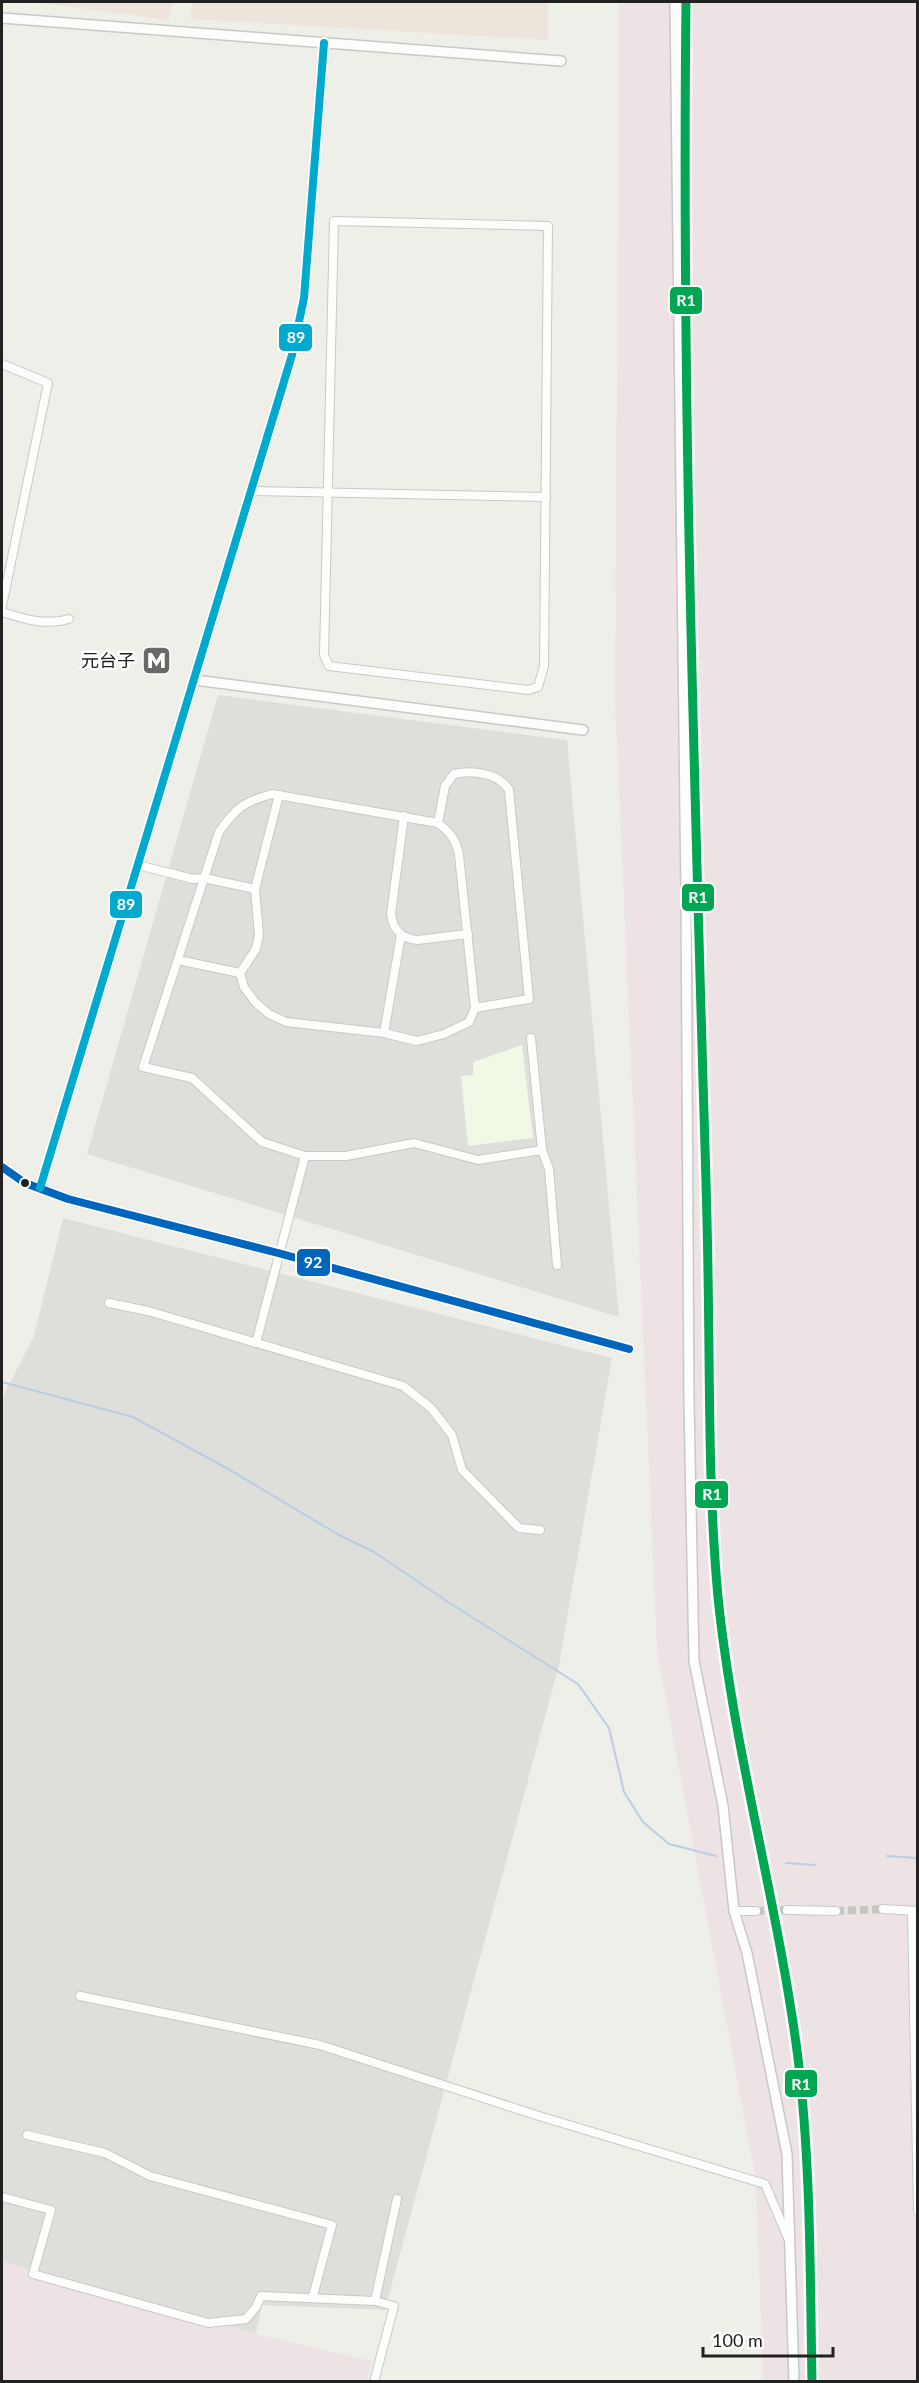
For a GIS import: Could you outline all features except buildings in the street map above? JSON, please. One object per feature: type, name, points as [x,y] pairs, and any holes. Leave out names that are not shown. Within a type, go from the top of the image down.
[{"type":"street","points":[[675,2],[686,893],[688,1390],[694,1661],[723,1806],[734,1911],[747,1953],[787,2154],[794,2382]]},
{"type":"street","points":[[2,18],[561,61]]},
{"type":"street","points":[[40,1188],[292,354],[304,298],[324,43]]},
{"type":"street","points":[[334,221],[548,226],[546,497],[544,666],[538,687],[528,690],[329,666],[324,655],[334,221]]},
{"type":"street","points":[[2,364],[48,383],[2,606]]},
{"type":"street","points":[[251,491],[546,497]]},
{"type":"street","points":[[2,612],[24,619],[55,623],[69,618]]},
{"type":"street","points":[[195,680],[583,730]]},
{"type":"street","points":[[438,823],[445,786],[454,774],[495,776],[501,779],[510,790],[529,999],[475,1008]]},
{"type":"street","points":[[279,795],[255,889],[259,935],[256,949],[240,973],[244,987],[255,1002],[269,1014],[286,1022],[384,1033],[417,1041],[444,1034],[469,1022],[475,1008],[468,934],[456,842],[449,831],[438,823],[404,816],[279,795],[272,794],[257,798],[234,810],[219,832],[144,1067],[192,1078],[262,1142],[305,1156],[346,1156],[414,1143],[478,1160],[542,1150]]},
{"type":"street","points":[[404,816],[391,914],[396,930],[402,935],[417,940],[468,934]]},
{"type":"street","points":[[138,865],[193,879],[204,878],[255,889]]},
{"type":"street","points":[[384,1033],[402,935]]},
{"type":"street","points":[[178,960],[240,973]]},
{"type":"street","points":[[531,1038],[542,1150],[549,1169],[557,1265]]},
{"type":"street","points":[[256,1343],[305,1156]]},
{"type":"street","points":[[2,1167],[25,1183],[68,1199],[629,1348]]},
{"type":"street","points":[[109,1303],[148,1311],[403,1386],[431,1408],[452,1435],[462,1470],[519,1528],[540,1530]]},
{"type":"street","points":[[883,1909],[915,1911],[918,2211]]},
{"type":"street","points":[[787,1910],[836,1911]]},
{"type":"street","points":[[734,1911],[756,1911]]},
{"type":"street","points":[[80,1996],[320,2045],[539,2116],[765,2184],[791,2245]]},
{"type":"street","points":[[27,2135],[105,2153],[150,2176],[332,2224],[313,2296]]},
{"type":"street","points":[[2,2197],[51,2210],[33,2274],[208,2323],[246,2319],[256,2307],[261,2295],[375,2301],[394,2306],[374,2382]]},
{"type":"street","points":[[375,2301],[397,2199]]},
{"type":"shaded area","points":[[33,2],[173,2],[169,20]]},
{"type":"shaded area","points":[[193,2],[548,2],[548,40],[190,19]]},
{"type":"shaded area","points":[[619,2],[917,2],[917,2381],[763,2381],[756,2181],[657,1651],[615,700]]},
{"type":"shaded area","points":[[218,695],[567,740],[619,1317],[87,1154]]},
{"type":"shaded area","points":[[522,1045],[533,1138],[468,1146],[461,1076],[473,1075],[473,1062]]},
{"type":"shaded area","points":[[63,1218],[612,1358],[559,1665],[385,2310],[262,2305],[256,2334],[2,2261],[2,1398],[34,1336]]},
{"type":"shaded area","points":[[2,2261],[256,2334],[372,2361],[366,2381],[2,2381]]},
{"type":"waterway","points":[[2,1382],[133,1417],[230,1470],[339,1535],[374,1552],[578,1684],[609,1728],[624,1792],[643,1822],[669,1844],[716,1856]]},
{"type":"waterway","points":[[887,1856],[918,1858]]},
{"type":"waterway","points":[[786,1863],[815,1865]]},
{"type":"tunnel","points":[[836,1911],[883,1909]]},
{"type":"tunnel","points":[[756,1911],[787,1910]]},
{"type":"transit line","name":"R1","points":[[686,2],[685,262],[689,523],[707,1216],[712,1516],[718,1597],[734,1713],[779,1943],[798,2058],[808,2179],[812,2382]]},
{"type":"transit line","name":"89","points":[[40,1188],[292,355],[304,298],[324,43]]},
{"type":"transit line","name":"92","points":[[2,1167],[25,1183],[68,1199],[278,1253],[629,1349]]},
{"type":"place","name":"元台子","points":[[156,661]]}]
